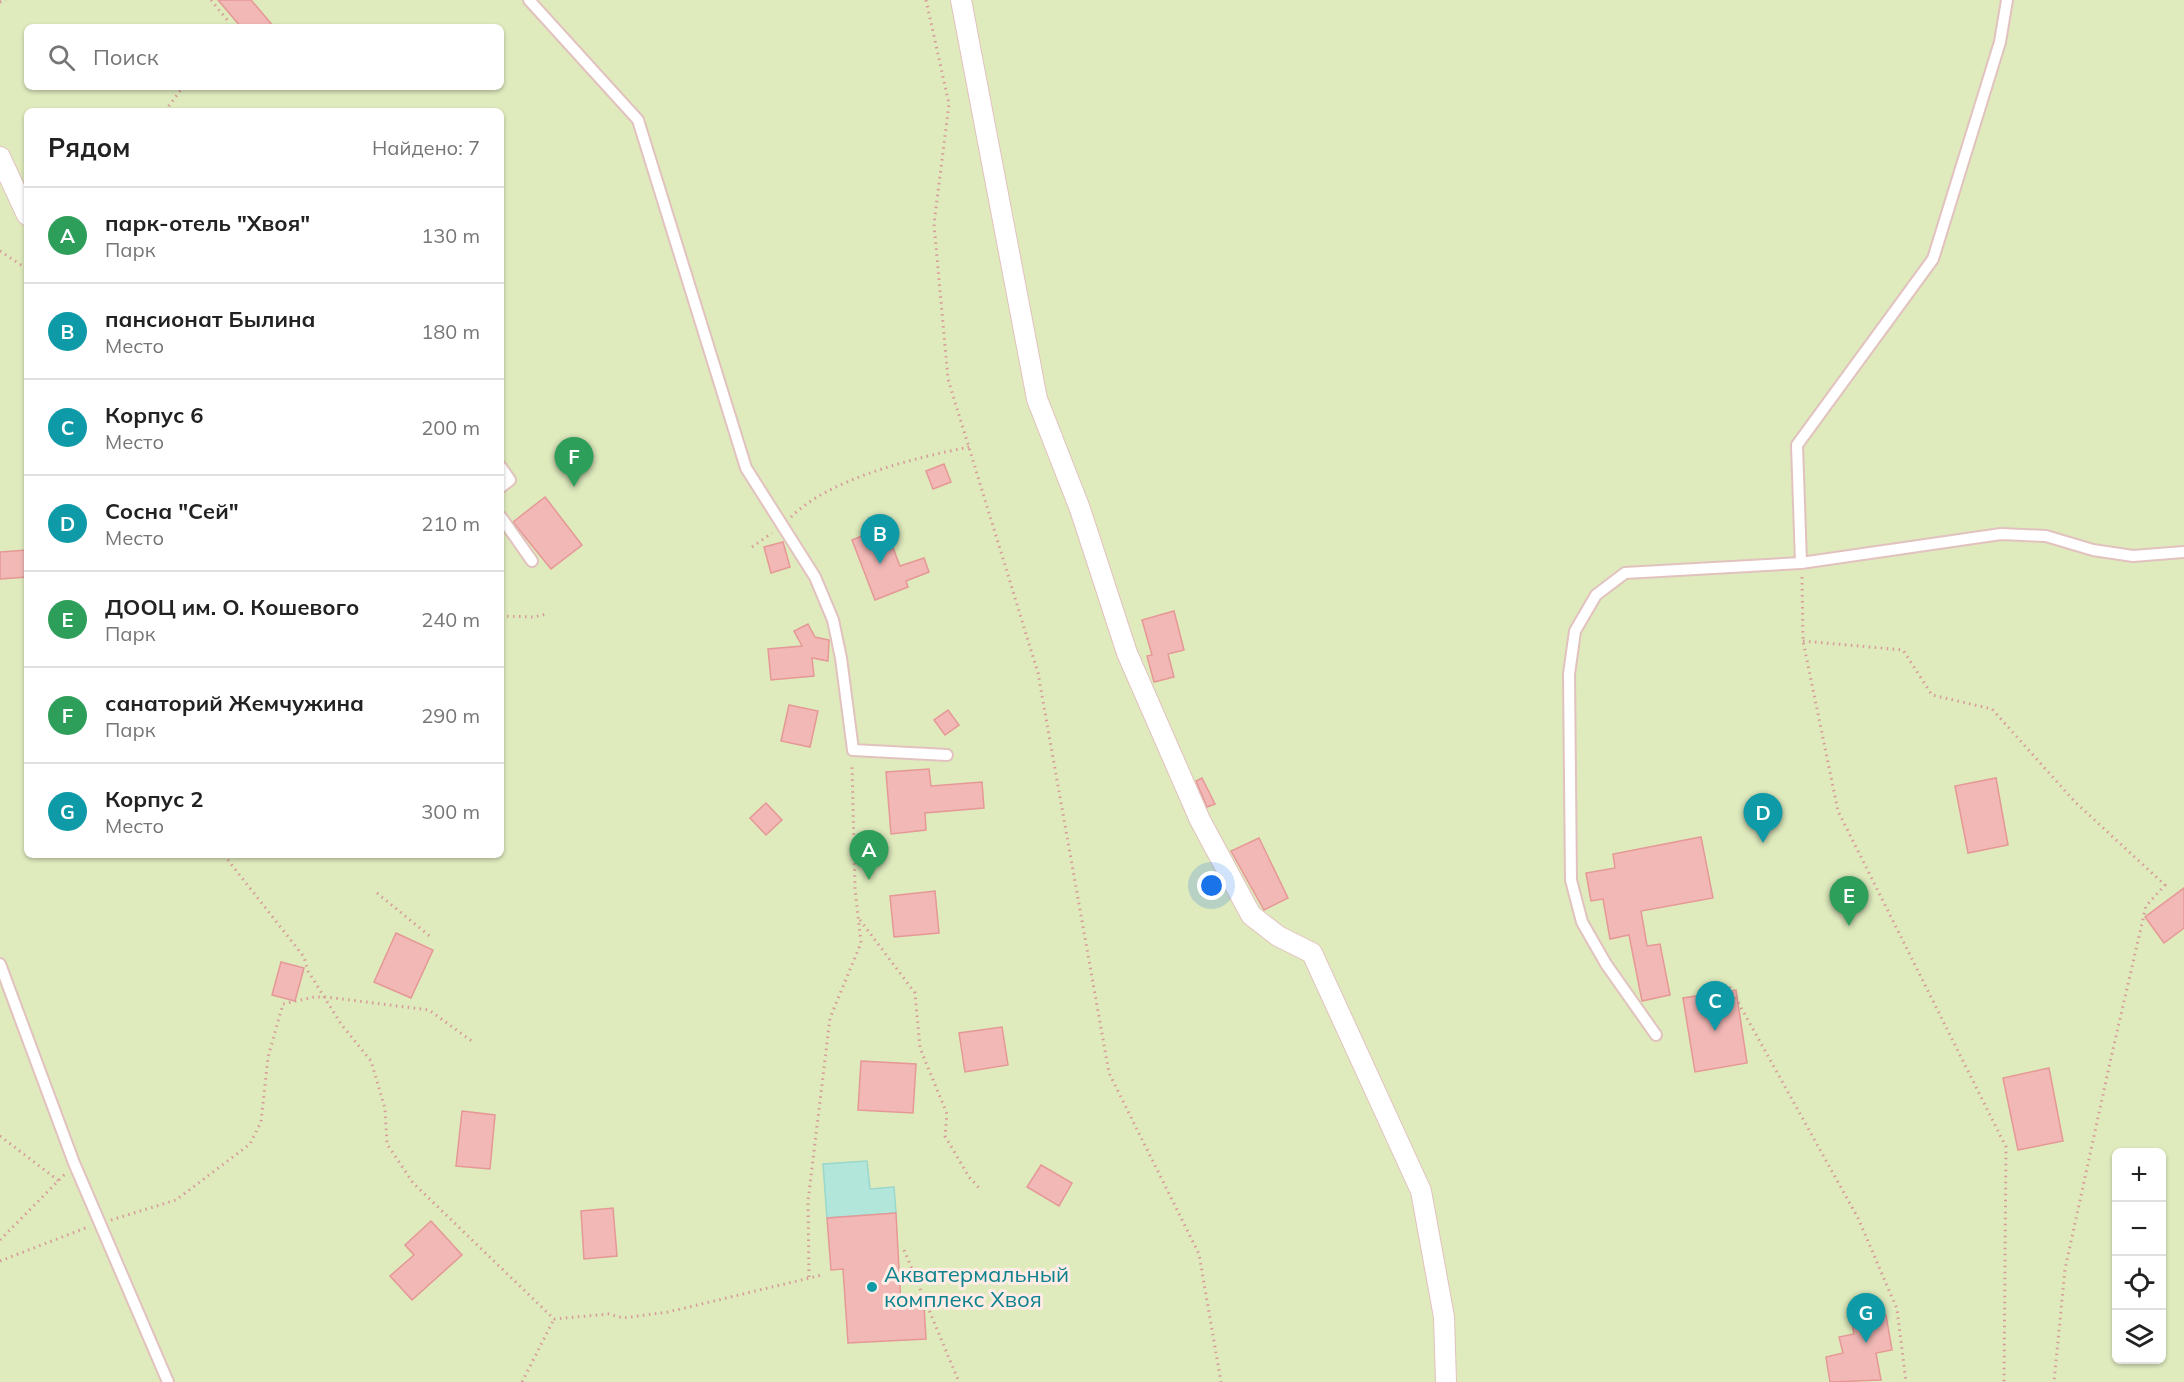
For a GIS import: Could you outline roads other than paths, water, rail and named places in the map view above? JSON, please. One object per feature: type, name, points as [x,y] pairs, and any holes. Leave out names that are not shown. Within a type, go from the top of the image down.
[{"type":"street","points":[[961,0],[1037,399],[1080,509],[1127,653],[1200,820],[1251,915],[1278,936],[1312,953],[1421,1191],[1444,1317],[1446,1382]]},
{"type":"street","points":[[0,157],[24,209]]},
{"type":"lane","points":[[529,0],[638,120],[746,468],[815,577],[833,620],[842,658],[853,750],[947,755]]},
{"type":"lane","points":[[1801,563],[1797,445],[1933,259],[2000,42],[2007,0]]},
{"type":"lane","points":[[504,471],[510,480],[504,485]]},
{"type":"lane","points":[[504,521],[532,561]]},
{"type":"lane","points":[[1656,1035],[1606,964],[1582,922],[1572,879],[1569,674],[1575,631],[1596,595],[1625,573],[1801,563],[2001,534],[2046,536],[2092,550],[2133,556],[2184,552]]},
{"type":"lane","points":[[0,964],[74,1163],[168,1382]]},
{"type":"water","points":[[867,1161],[870,1189],[894,1187],[896,1213],[827,1218],[823,1164]]},
{"type":"place","name":"санаторий Жемчужина","points":[[574,487]]},
{"type":"place","name":"пансионат Былина","points":[[880,564]]},
{"type":"place","name":"Сосна \"Сей\"","points":[[1763,843]]},
{"type":"place","name":"парк-отель \"Хвоя\"","points":[[869,880]]},
{"type":"place","name":"ДООЦ им. О. Кошевого","points":[[1849,926]]},
{"type":"place","name":"Корпус 6","points":[[1715,1031]]},
{"type":"place","name":"Акватермальный комплекс Хвоя","points":[[872,1287]]},
{"type":"place","name":"Корпус 2","points":[[1866,1343]]}]
